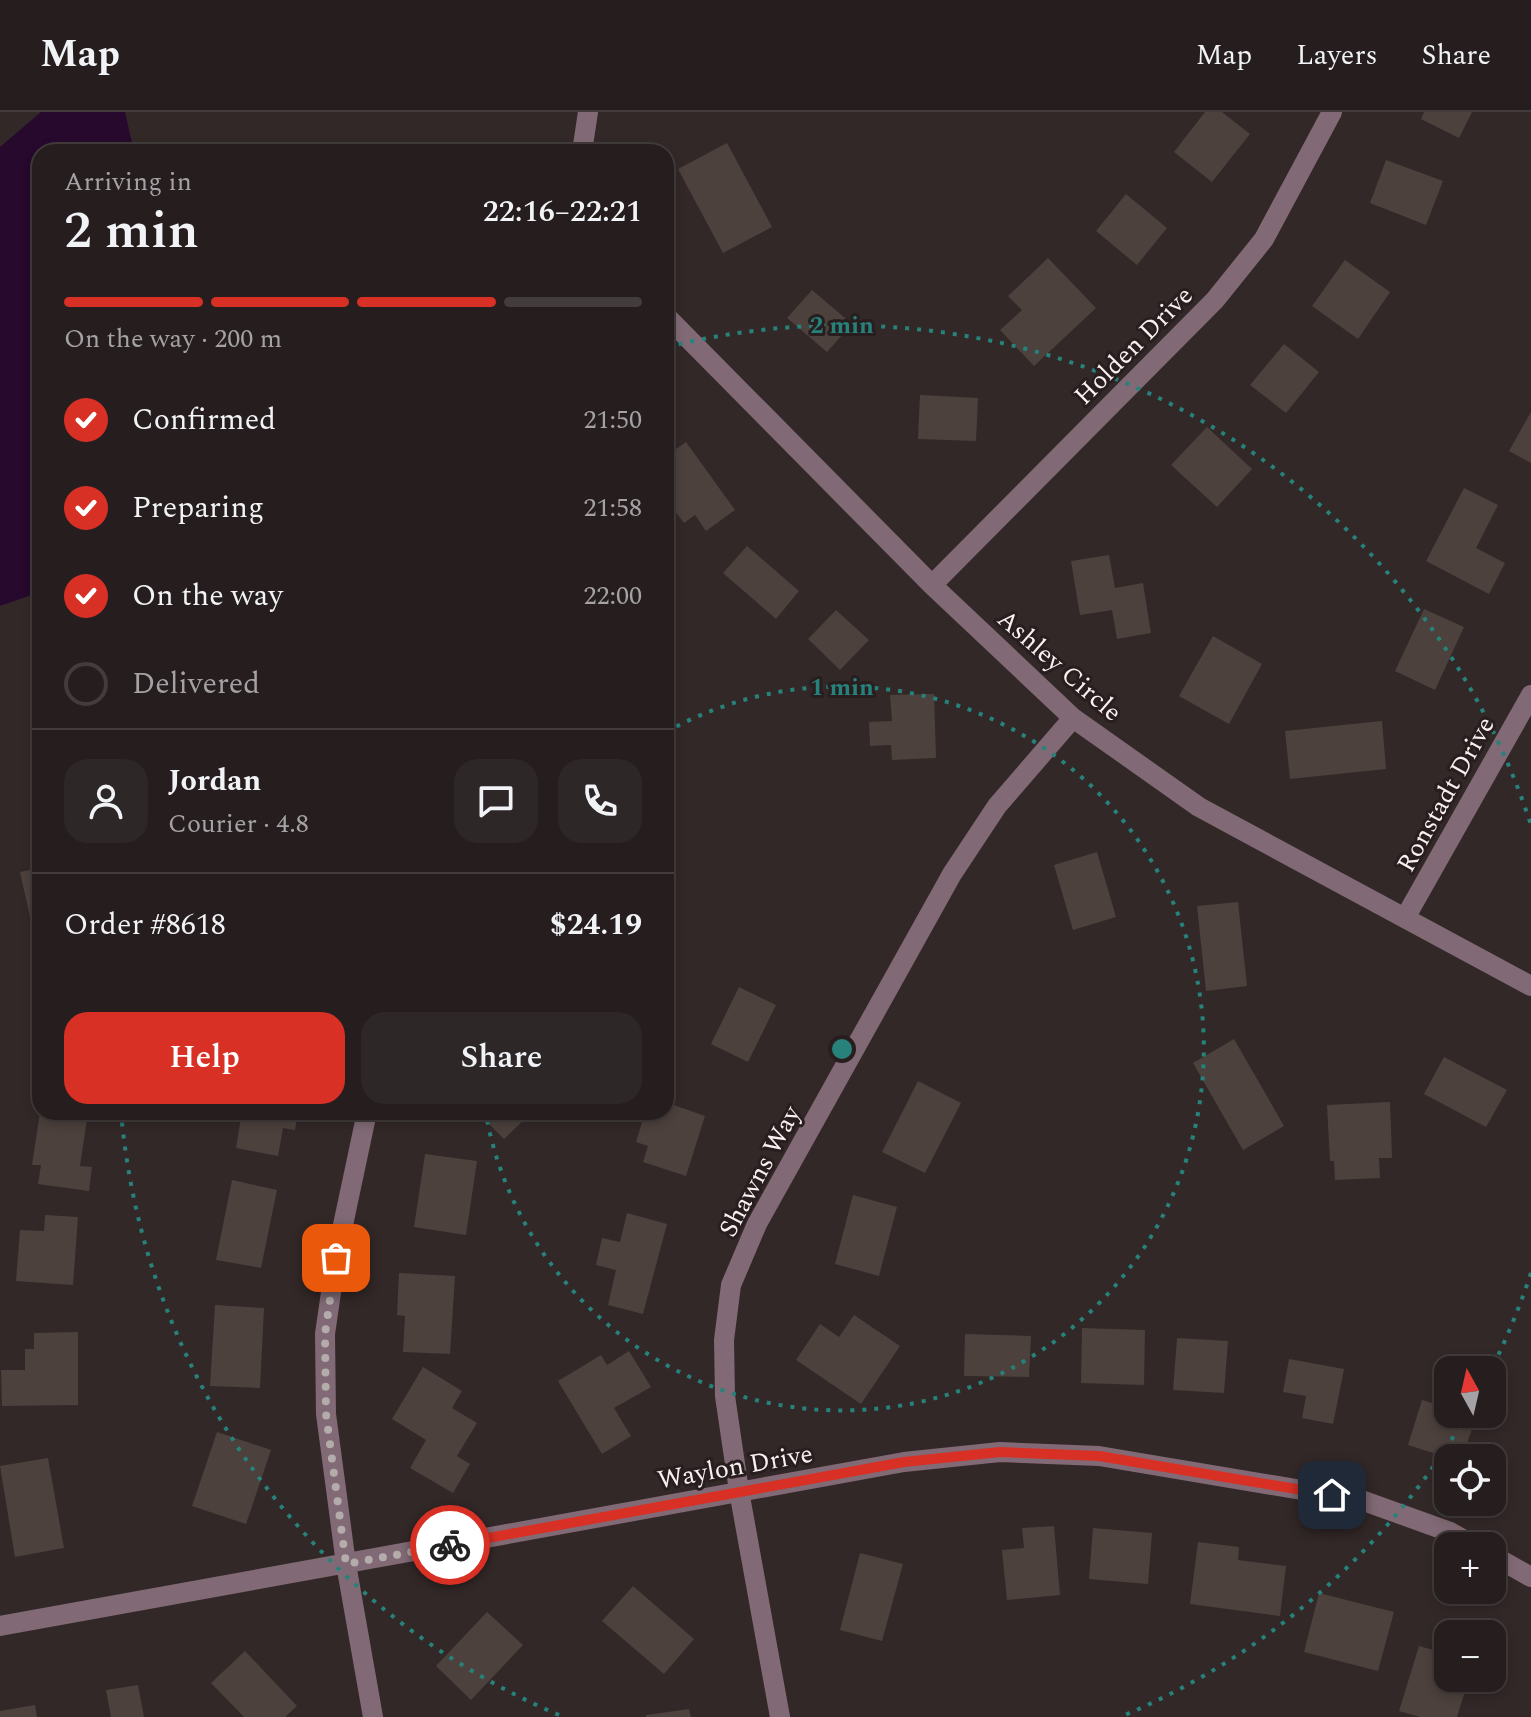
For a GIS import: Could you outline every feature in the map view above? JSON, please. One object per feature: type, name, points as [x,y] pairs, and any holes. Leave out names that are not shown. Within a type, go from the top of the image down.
[{"type":"street","points":[[583,144],[588,112]]},
{"type":"street","name":"Holden Drive","points":[[932,585],[1215,300],[1264,239],[1332,112]]},
{"type":"street","name":"Ashley Circle","points":[[674,324],[932,585],[1073,718],[1199,807],[1531,986]]},
{"type":"street","name":"Ronstadt Drive","points":[[1405,918],[1531,695]]},
{"type":"street","name":"Shawns Way","points":[[780,1717],[725,1396],[724,1340],[731,1285],[757,1224],[952,874],[997,806],[1073,718]]},
{"type":"street","points":[[365,1120],[336,1258],[325,1334],[326,1414],[346,1564],[373,1717]]},
{"type":"street","name":"Waylon Drive","points":[[0,1626],[904,1462],[1000,1452],[1099,1456],[1361,1500],[1450,1532]]},
{"type":"street","points":[[1506,1563],[1531,1577]]},
{"type":"shaded area","points":[[41,112],[125,112],[132,144],[32,144],[32,595],[0,606],[0,147]]},
{"type":"building","points":[[1205,112],[1222,112],[1250,134],[1212,182],[1174,152]]},
{"type":"building","points":[[1424,112],[1472,112],[1459,138],[1421,119]]},
{"type":"building","points":[[727,143],[772,227],[723,253],[678,169]]},
{"type":"building","points":[[1386,160],[1443,181],[1426,225],[1370,203]]},
{"type":"building","points":[[1126,194],[1167,228],[1137,265],[1096,231]]},
{"type":"building","points":[[1048,258],[1096,308],[1034,366],[1000,330],[1022,310],[1008,296]]},
{"type":"building","points":[[1345,260],[1390,292],[1358,339],[1312,306]]},
{"type":"building","points":[[812,290],[852,324],[827,352],[787,318]]},
{"type":"building","points":[[1284,344],[1319,372],[1286,413],[1250,385]]},
{"type":"building","points":[[920,395],[978,398],[976,441],[918,439]]},
{"type":"building","points":[[1531,412],[1531,463],[1509,451]]},
{"type":"building","points":[[1207,427],[1252,469],[1217,507],[1171,465]]},
{"type":"building","points":[[686,442],[735,510],[706,531],[695,515],[684,523],[674,510],[674,450]]},
{"type":"building","points":[[1464,488],[1498,505],[1476,548],[1505,563],[1489,594],[1426,561]]},
{"type":"building","points":[[747,546],[799,591],[776,619],[723,573]]},
{"type":"building","points":[[1109,555],[1115,588],[1143,583],[1151,633],[1117,639],[1112,610],[1080,615],[1071,561]]},
{"type":"building","points":[[1424,609],[1464,627],[1435,690],[1395,671]]},
{"type":"building","points":[[836,610],[869,640],[840,670],[808,639]]},
{"type":"building","points":[[1213,636],[1262,664],[1229,724],[1179,696]]},
{"type":"building","points":[[934,694],[936,758],[892,760],[891,745],[870,746],[869,722],[892,721],[890,695]]},
{"type":"building","points":[[1382,721],[1386,769],[1290,779],[1285,731]]},
{"type":"building","points":[[1097,852],[1116,917],[1073,930],[1054,865]]},
{"type":"building","points":[[32,870],[32,926],[20,872]]},
{"type":"building","points":[[1238,902],[1247,986],[1206,991],[1197,906]]},
{"type":"building","points":[[739,987],[776,1005],[748,1062],[711,1044]]},
{"type":"building","points":[[1234,1039],[1284,1126],[1243,1150],[1193,1063]]},
{"type":"building","points":[[1444,1057],[1507,1090],[1486,1127],[1424,1094]]},
{"type":"building","points":[[918,1081],[961,1103],[925,1173],[882,1152]]},
{"type":"building","points":[[1390,1102],[1392,1158],[1379,1158],[1380,1178],[1335,1180],[1334,1161],[1330,1161],[1327,1105]]},
{"type":"building","points":[[674,1105],[705,1116],[686,1176],[643,1162],[648,1146],[636,1142],[643,1120],[674,1120]]},
{"type":"building","points":[[39,1120],[87,1120],[80,1166],[92,1167],[89,1191],[38,1184],[41,1165],[32,1165]]},
{"type":"building","points":[[241,1120],[297,1120],[295,1130],[283,1128],[278,1156],[236,1148]]},
{"type":"building","points":[[485,1120],[524,1120],[504,1139]]},
{"type":"building","points":[[425,1154],[477,1161],[466,1235],[414,1227]]},
{"type":"building","points":[[232,1180],[277,1190],[261,1268],[216,1260]]},
{"type":"building","points":[[853,1195],[897,1207],[879,1276],[835,1264]]},
{"type":"building","points":[[627,1213],[667,1224],[643,1314],[608,1305],[616,1270],[596,1265],[602,1238],[620,1242]]},
{"type":"building","points":[[45,1215],[78,1217],[73,1285],[16,1281],[20,1230],[44,1231]]},
{"type":"building","points":[[399,1273],[455,1276],[450,1354],[403,1352],[405,1316],[397,1315]]},
{"type":"building","points":[[215,1305],[264,1308],[260,1388],[210,1386]]},
{"type":"building","points":[[854,1315],[900,1346],[861,1404],[796,1360],[820,1324],[839,1337]]},
{"type":"building","points":[[1082,1328],[1145,1330],[1144,1385],[1081,1383]]},
{"type":"building","points":[[78,1332],[78,1405],[2,1406],[1,1370],[25,1370],[25,1349],[34,1349],[34,1333]]},
{"type":"building","points":[[965,1334],[1031,1336],[1029,1377],[964,1376]]},
{"type":"building","points":[[1177,1338],[1228,1341],[1224,1393],[1173,1390]]},
{"type":"building","points":[[629,1351],[651,1387],[614,1408],[631,1436],[602,1454],[558,1381],[601,1355],[607,1365]]},
{"type":"building","points":[[1289,1359],[1344,1369],[1333,1424],[1302,1418],[1306,1396],[1283,1392]]},
{"type":"building","points":[[423,1367],[462,1391],[452,1408],[477,1423],[457,1456],[470,1464],[453,1493],[410,1468],[426,1440],[392,1419]]},
{"type":"building","points":[[1422,1400],[1434,1404],[1434,1428],[1472,1428],[1467,1444],[1434,1444],[1434,1453],[1408,1445]]},
{"type":"building","points":[[217,1432],[271,1450],[246,1524],[192,1506]]},
{"type":"building","points":[[48,1458],[64,1548],[15,1557],[0,1466]]},
{"type":"building","points":[[1054,1526],[1060,1595],[1007,1600],[1002,1550],[1024,1548],[1022,1528]]},
{"type":"building","points":[[1093,1528],[1152,1533],[1148,1584],[1089,1579]]},
{"type":"building","points":[[1198,1542],[1239,1547],[1238,1560],[1286,1566],[1280,1616],[1190,1604]]},
{"type":"building","points":[[860,1553],[903,1564],[882,1641],[840,1630]]},
{"type":"building","points":[[633,1586],[694,1639],[664,1674],[602,1621]]},
{"type":"building","points":[[1319,1593],[1394,1612],[1378,1671],[1304,1652]]},
{"type":"building","points":[[487,1612],[523,1645],[471,1700],[436,1666]]},
{"type":"building","points":[[1419,1646],[1434,1650],[1434,1692],[1465,1692],[1457,1717],[1420,1717],[1399,1711]]},
{"type":"building","points":[[245,1651],[297,1706],[285,1717],[244,1717],[211,1683]]},
{"type":"building","points":[[138,1685],[144,1717],[111,1717],[106,1690]]},
{"type":"building","points":[[35,1705],[37,1717],[0,1717],[0,1711]]},
{"type":"building","points":[[689,1709],[691,1717],[646,1717],[646,1715]]},
{"type":"way so far","points":[[336,1258],[325,1334],[326,1414],[346,1564],[450,1545]]},
{"type":"route","points":[[450,1545],[904,1462],[1000,1452],[1099,1456],[1332,1495]]}]
